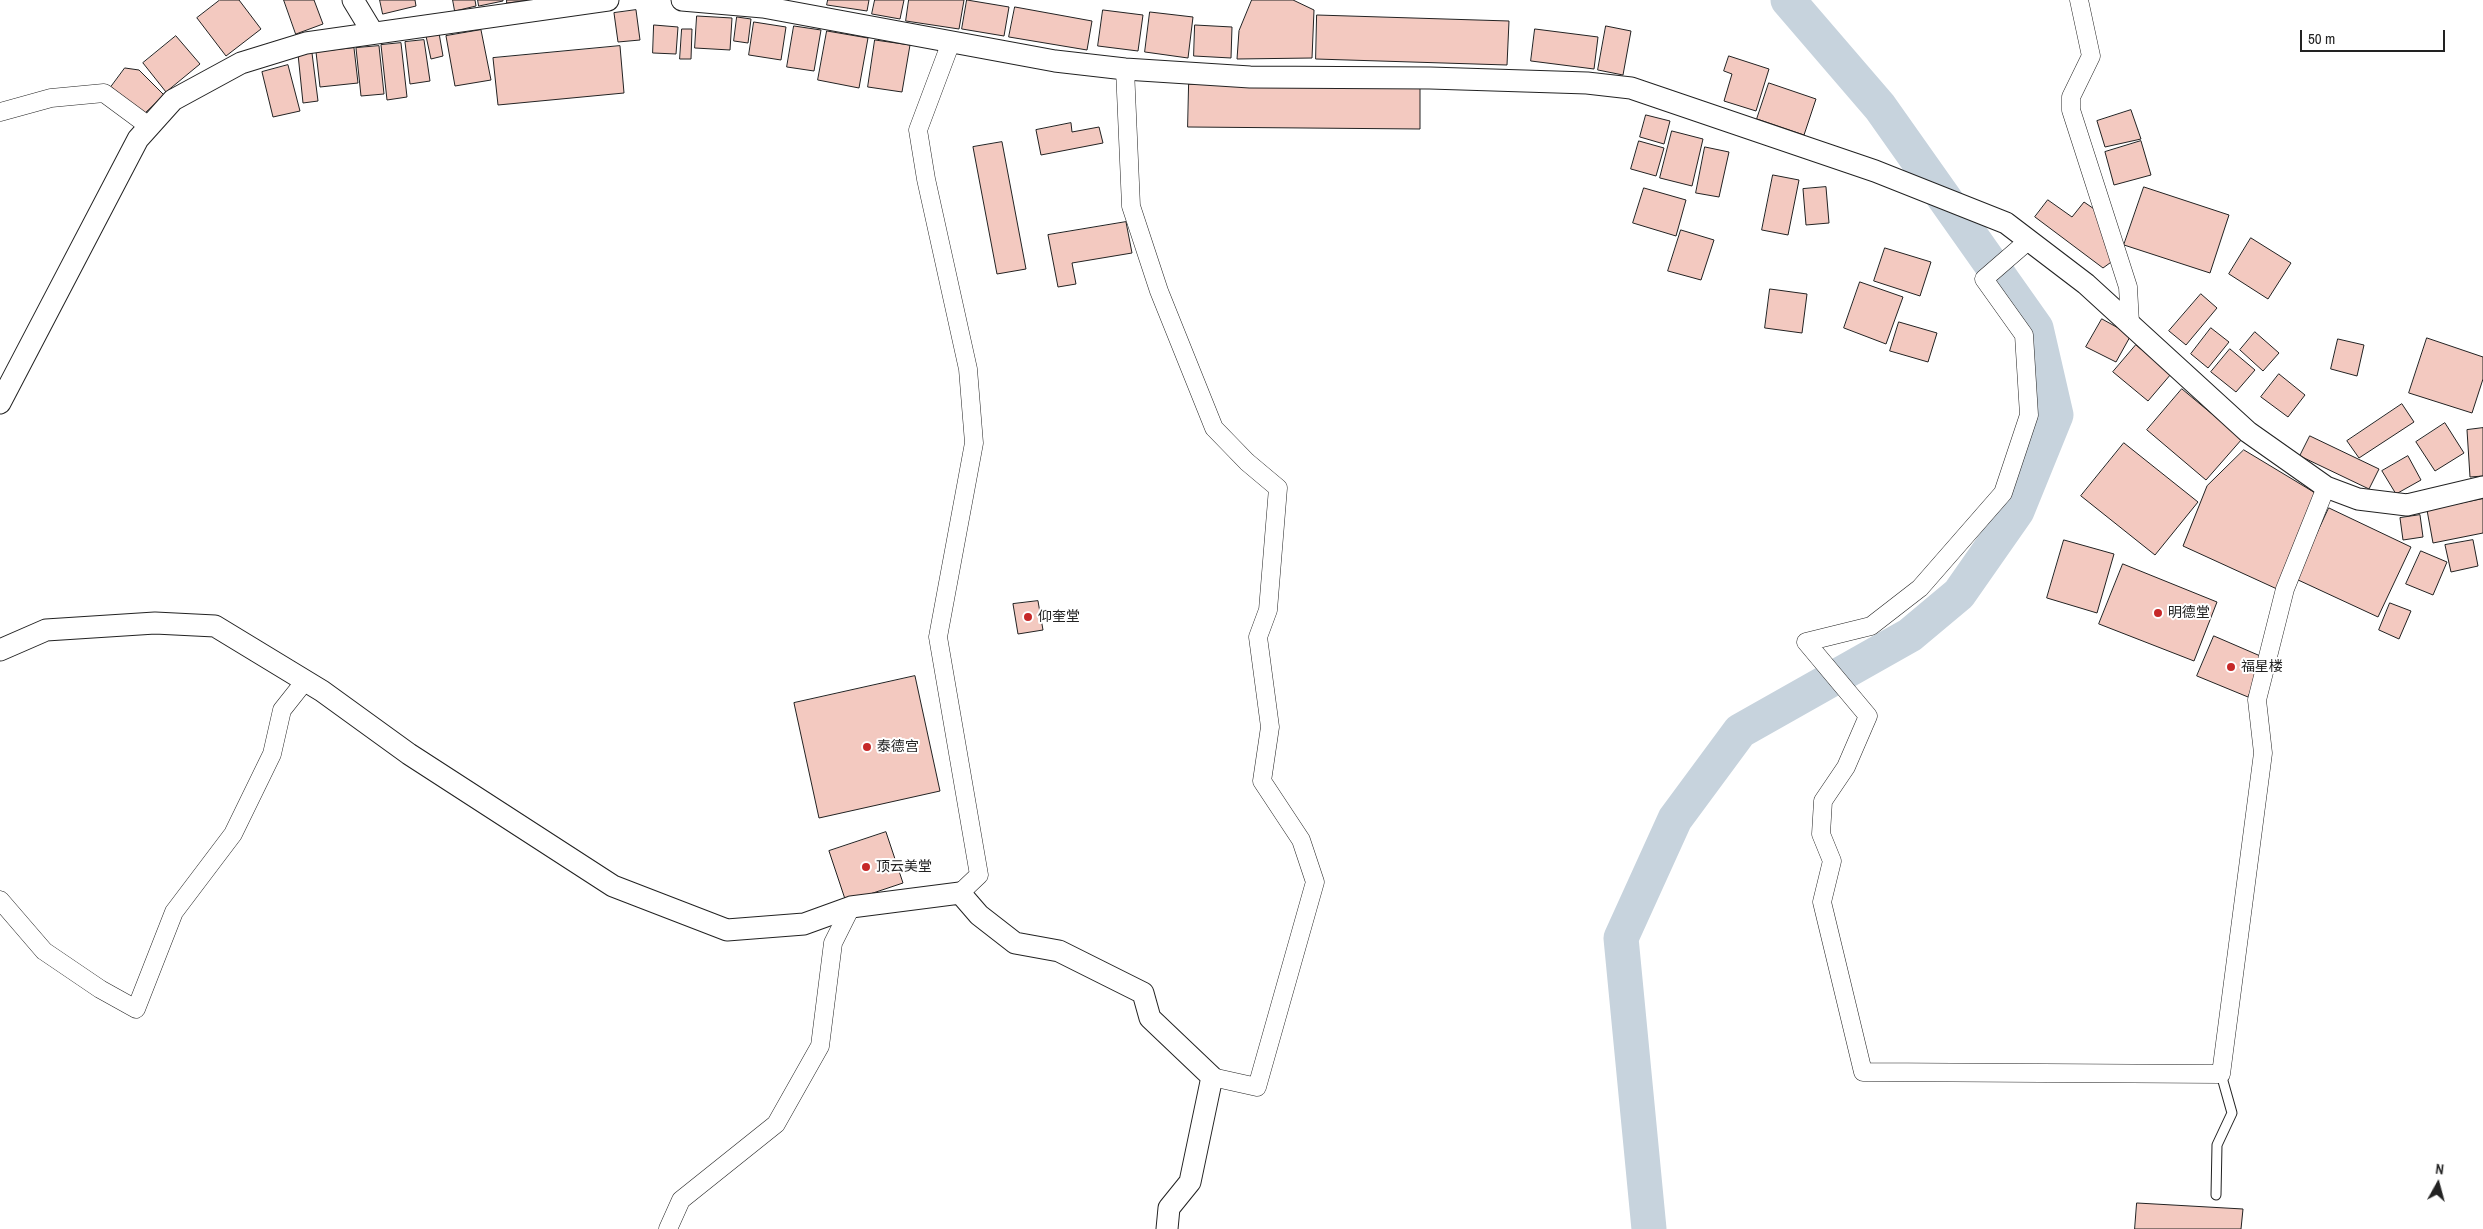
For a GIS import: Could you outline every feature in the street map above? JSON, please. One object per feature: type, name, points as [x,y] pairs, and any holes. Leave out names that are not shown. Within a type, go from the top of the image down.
[{"type":"street","points":[[353,0],[373,33]]},
{"type":"street","points":[[0,403],[138,139],[173,100],[241,63],[306,42],[608,0]]},
{"type":"street","points":[[682,0],[763,7],[1055,61],[1125,69],[1250,77],[1430,78],[1587,84],[1631,88],[1875,171],[2006,223],[2023,245],[2086,284],[2248,432],[2326,488],[2358,500],[2407,504],[2483,487]]},
{"type":"street","points":[[2079,0],[2091,56],[2071,97],[2072,110],[2128,287],[2130,323]]},
{"type":"street","points":[[0,650],[46,630],[155,624],[215,626],[305,681],[409,754],[613,886],[727,930],[804,924],[851,906],[960,893],[979,875],[938,637],[974,443],[968,369],[926,179],[918,130],[951,42]]},
{"type":"street","points":[[960,893],[979,916],[1014,943],[1059,951],[1143,993],[1150,1018],[1212,1077],[1257,1087],[1315,882],[1301,840],[1262,781],[1270,728],[1258,637],[1268,610],[1278,488],[1246,462],[1214,428],[1159,291],[1132,206],[1125,69]]},
{"type":"street","points":[[0,112],[51,98],[104,93],[150,126]]},
{"type":"street","points":[[2023,245],[1984,279],[2024,335],[2029,415],[2003,493],[1920,588],[1878,621],[1871,626],[1806,642],[1868,716],[1846,767],[1823,801],[1821,834],[1832,861],[1822,902],[1863,1072],[2221,1074],[2263,753],[2257,700],[2285,589],[2326,488]]},
{"type":"street","points":[[0,900],[44,951],[100,989],[136,1009],[174,912],[233,834],[272,754],[282,710],[305,681]]},
{"type":"street","points":[[668,1229],[682,1200],[776,1124],[820,1046],[832,943],[851,906]]},
{"type":"street","points":[[1167,1229],[1169,1208],[1190,1182],[1212,1077]]},
{"type":"lane","points":[[2216,1195],[2217,1145],[2232,1113],[2221,1074]]},
{"type":"building","points":[[220,0],[239,0],[261,29],[226,56],[197,18]]},
{"type":"building","points":[[284,0],[314,0],[323,24],[296,34]]},
{"type":"building","points":[[380,0],[415,0],[416,6],[383,14]]},
{"type":"building","points":[[453,0],[475,0],[476,6],[455,11]]},
{"type":"building","points":[[478,0],[503,0],[503,1],[479,6]]},
{"type":"building","points":[[507,0],[531,0],[507,3]]},
{"type":"building","points":[[828,0],[869,0],[867,11],[827,5]]},
{"type":"building","points":[[875,0],[904,0],[900,19],[872,14]]},
{"type":"building","points":[[909,0],[964,0],[959,29],[906,21]]},
{"type":"building","points":[[967,0],[1009,7],[1004,36],[962,29]]},
{"type":"building","points":[[1252,0],[1293,0],[1314,10],[1312,58],[1237,59],[1239,31]]},
{"type":"building","points":[[1015,7],[1092,21],[1087,50],[1009,37]]},
{"type":"building","points":[[636,10],[640,40],[618,42],[614,13]]},
{"type":"building","points":[[1103,10],[1143,15],[1138,51],[1098,46]]},
{"type":"building","points":[[1150,12],[1193,17],[1188,58],[1145,52]]},
{"type":"building","points":[[1317,15],[1509,21],[1507,65],[1316,59]]},
{"type":"building","points":[[697,16],[732,18],[730,50],[695,48]]},
{"type":"building","points":[[737,17],[751,19],[748,43],[734,41]]},
{"type":"building","points":[[754,22],[786,27],[781,60],[749,55]]},
{"type":"building","points":[[654,25],[678,27],[676,54],[653,53]]},
{"type":"building","points":[[1195,25],[1232,27],[1231,58],[1194,56]]},
{"type":"building","points":[[794,26],[821,30],[814,71],[787,67]]},
{"type":"building","points":[[1606,26],[1631,31],[1623,75],[1598,70]]},
{"type":"building","points":[[682,29],[692,29],[691,59],[680,59]]},
{"type":"building","points":[[1535,29],[1598,37],[1594,69],[1531,61]]},
{"type":"building","points":[[481,30],[491,80],[455,86],[446,36]]},
{"type":"building","points":[[827,31],[868,38],[859,88],[818,80]]},
{"type":"building","points":[[439,33],[443,56],[431,59],[426,36]]},
{"type":"building","points":[[176,36],[200,64],[166,92],[143,63]]},
{"type":"building","points":[[424,40],[430,81],[410,84],[405,42]]},
{"type":"building","points":[[875,40],[910,45],[902,92],[868,87]]},
{"type":"building","points":[[401,43],[407,97],[387,100],[381,45]]},
{"type":"building","points":[[379,46],[384,94],[361,96],[356,48]]},
{"type":"building","points":[[620,46],[624,93],[498,105],[493,58]]},
{"type":"building","points":[[354,48],[358,83],[320,87],[316,52]]},
{"type":"building","points":[[312,53],[318,101],[303,103],[298,54]]},
{"type":"building","points":[[1729,56],[1769,69],[1756,111],[1724,101],[1732,74],[1724,71]]},
{"type":"building","points":[[288,65],[300,111],[273,117],[262,72]]},
{"type":"building","points":[[125,68],[139,70],[164,95],[144,114],[111,87]]},
{"type":"building","points":[[1769,83],[1816,99],[1804,135],[1757,119]]},
{"type":"building","points":[[1189,84],[1420,86],[1420,129],[1188,127]]},
{"type":"building","points":[[2131,110],[2141,139],[2105,147],[2097,121]]},
{"type":"building","points":[[1646,115],[1670,121],[1664,144],[1640,137]]},
{"type":"building","points":[[1071,123],[1072,132],[1099,127],[1103,143],[1041,155],[1036,130]]},
{"type":"building","points":[[1672,131],[1703,139],[1692,186],[1660,178]]},
{"type":"building","points":[[1639,141],[1664,148],[1656,176],[1631,169]]},
{"type":"building","points":[[2141,141],[2151,175],[2114,185],[2105,152]]},
{"type":"building","points":[[1002,142],[1026,269],[997,274],[973,147]]},
{"type":"building","points":[[1705,147],[1729,152],[1719,197],[1696,193]]},
{"type":"building","points":[[1773,175],[1799,180],[1788,235],[1762,230]]},
{"type":"building","points":[[1826,187],[1829,223],[1806,225],[1803,189]]},
{"type":"building","points":[[2144,187],[2229,215],[2210,273],[2124,245]]},
{"type":"building","points":[[1644,188],[1686,200],[1676,236],[1633,223]]},
{"type":"building","points":[[2048,200],[2072,217],[2084,202],[2100,213],[2114,260],[2103,268],[2035,217]]},
{"type":"building","points":[[1126,222],[1132,253],[1072,263],[1076,284],[1058,287],[1048,235]]},
{"type":"building","points":[[1681,230],[1714,240],[1701,280],[1668,271]]},
{"type":"building","points":[[2251,238],[2291,263],[2268,299],[2229,274]]},
{"type":"building","points":[[1885,248],[1931,262],[1920,296],[1874,281]]},
{"type":"building","points":[[1860,282],[1903,297],[1886,344],[1844,328]]},
{"type":"building","points":[[1770,289],[1807,294],[1802,333],[1765,328]]},
{"type":"building","points":[[2201,294],[2217,308],[2186,345],[2169,331]]},
{"type":"building","points":[[2102,319],[2131,335],[2116,362],[2086,347]]},
{"type":"building","points":[[1899,322],[1937,333],[1928,362],[1890,351]]},
{"type":"building","points":[[2211,328],[2229,342],[2208,368],[2191,354]]},
{"type":"building","points":[[2255,332],[2279,353],[2263,371],[2240,350]]},
{"type":"building","points":[[2427,338],[2483,357],[2483,379],[2472,413],[2409,393]]},
{"type":"building","points":[[2338,339],[2364,345],[2357,376],[2331,369]]},
{"type":"building","points":[[2136,345],[2171,374],[2148,401],[2113,372]]},
{"type":"building","points":[[2230,349],[2255,370],[2236,392],[2211,372]]},
{"type":"building","points":[[2279,374],[2305,395],[2288,417],[2261,397]]},
{"type":"building","points":[[2182,389],[2242,439],[2206,480],[2147,430]]},
{"type":"building","points":[[2402,404],[2414,422],[2359,458],[2347,441]]},
{"type":"building","points":[[2445,423],[2464,453],[2435,471],[2416,442]]},
{"type":"building","points":[[2483,428],[2483,476],[2470,477],[2467,430]]},
{"type":"building","points":[[2310,436],[2379,469],[2369,489],[2300,456]]},
{"type":"building","points":[[2124,443],[2198,502],[2155,555],[2081,496]]},
{"type":"building","points":[[2244,450],[2317,494],[2277,589],[2183,546],[2207,486]]},
{"type":"building","points":[[2408,456],[2421,480],[2396,494],[2382,471]]},
{"type":"building","points":[[2483,499],[2483,533],[2433,543],[2427,510]]},
{"type":"building","points":[[2329,508],[2411,547],[2378,617],[2296,579]]},
{"type":"building","points":[[2420,515],[2423,537],[2403,540],[2400,518]]},
{"type":"building","points":[[2064,540],[2114,554],[2097,613],[2047,598]]},
{"type":"building","points":[[2473,540],[2478,566],[2451,572],[2445,545]]},
{"type":"building","points":[[2421,551],[2447,562],[2433,595],[2406,584]]},
{"type":"building","name":"明德堂","points":[[2123,564],[2217,602],[2194,661],[2099,624]]},
{"type":"building","name":"仰奎堂","points":[[1038,601],[1043,630],[1018,634],[1013,604]]},
{"type":"building","points":[[2390,603],[2411,611],[2399,639],[2379,630]]},
{"type":"building","name":"福星楼","points":[[2214,636],[2265,658],[2248,697],[2197,676]]},
{"type":"building","name":"泰德宫","points":[[915,676],[940,791],[819,818],[794,703]]},
{"type":"building","name":"顶云美堂","points":[[886,832],[903,883],[846,902],[829,851]]},
{"type":"building","points":[[2137,1203],[2243,1209],[2241,1229],[2135,1229]]},
{"type":"waterway","points":[[1649,1229],[1621,938],[1675,819],[1740,731],[1910,635],[1959,594],[2017,511],[2056,415],[2036,328],[1880,107],[1788,0]]},
{"type":"place","name":"明德堂","points":[[2158,613]]},
{"type":"place","name":"仰奎堂","points":[[1028,617]]},
{"type":"place","name":"福星楼","points":[[2231,667]]},
{"type":"place","name":"泰德宫","points":[[867,747]]},
{"type":"place","name":"顶云美堂","points":[[866,867]]}]
